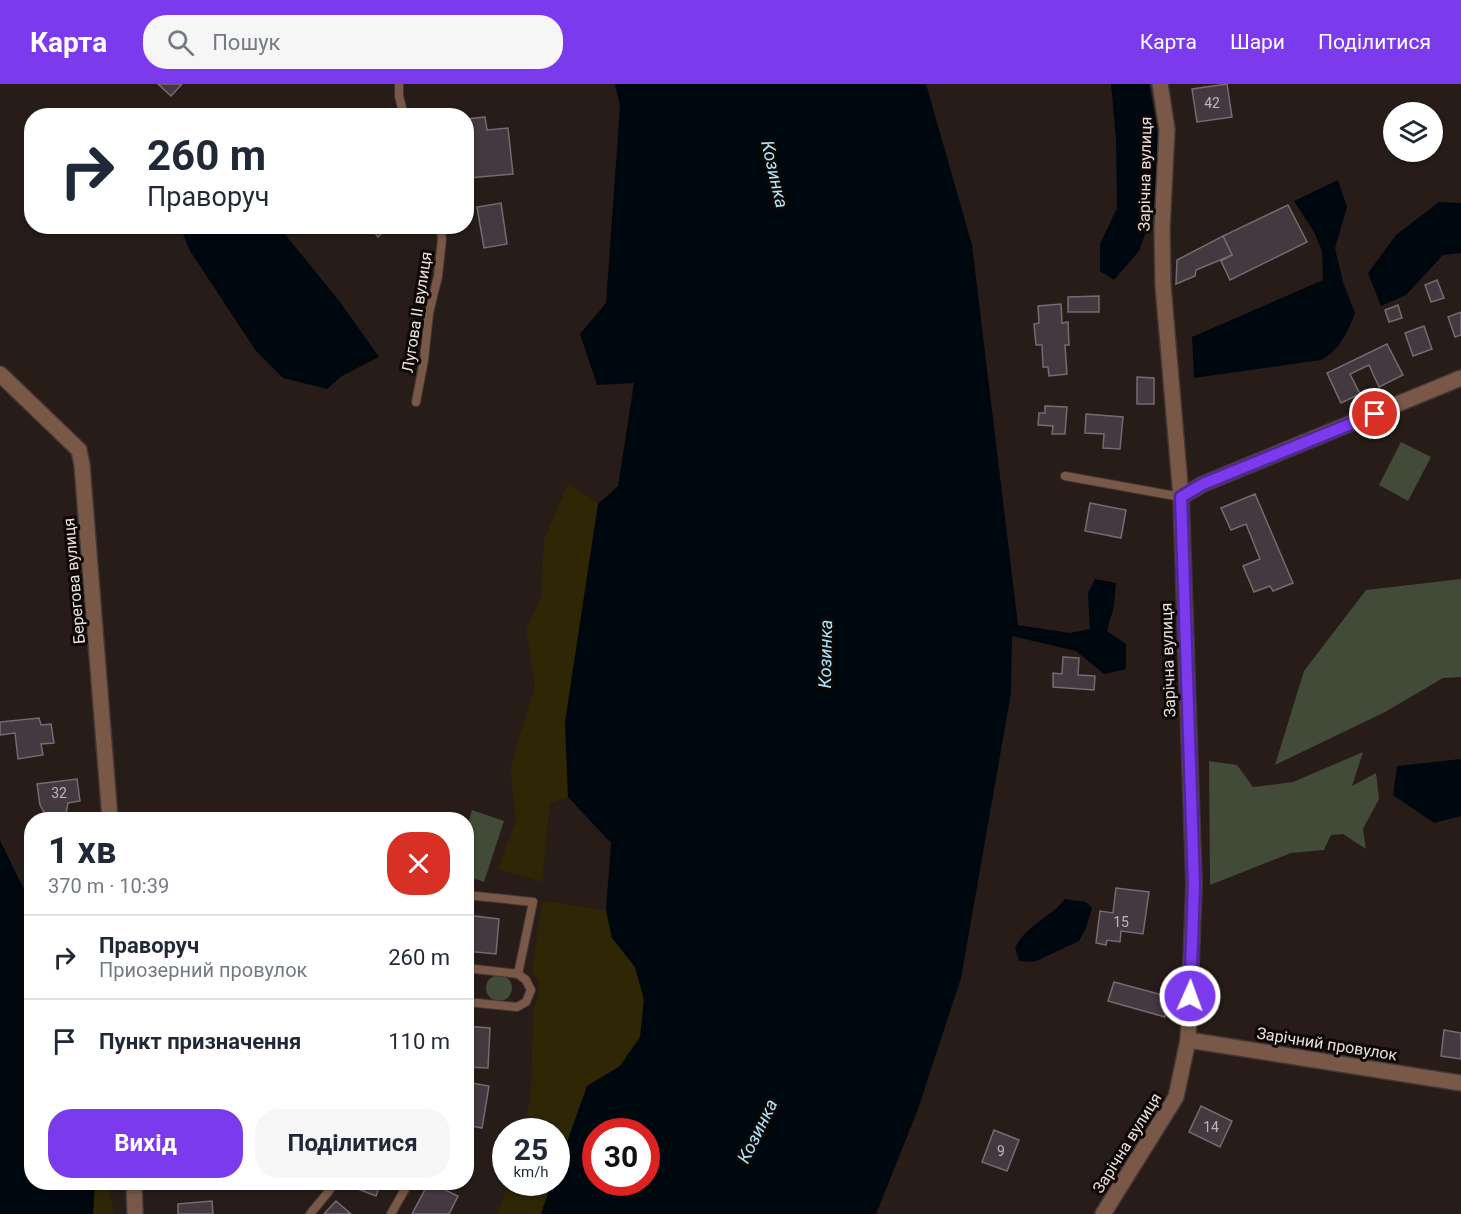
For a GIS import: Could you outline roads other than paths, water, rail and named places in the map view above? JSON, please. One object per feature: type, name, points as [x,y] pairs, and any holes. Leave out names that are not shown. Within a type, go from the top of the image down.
[{"type":"street","name":"Зарічна вулиця","points":[[1104,1214],[1176,1097],[1188,1041],[1194,885],[1181,497],[1163,285],[1161,229],[1167,129],[1160,84]]},
{"type":"street","name":"Берегова вулиця","points":[[0,374],[79,450],[109,812]]},
{"type":"street","points":[[1181,497],[1203,484],[1461,378]]},
{"type":"street","name":"Зарічний провулок","points":[[1188,1041],[1461,1083]]},
{"type":"street","points":[[134,1190],[135,1214]]},
{"type":"lane","points":[[399,84],[402,108]]},
{"type":"lane","name":"Лугова II вулиця","points":[[416,402],[424,360],[429,313],[438,276],[441,234]]},
{"type":"lane","points":[[1065,476],[1181,497]]},
{"type":"lane","points":[[474,896],[533,903],[518,974]]},
{"type":"lane","points":[[474,969],[518,974],[526,980],[531,990],[526,1002],[517,1007],[474,1003]]},
{"type":"lane","points":[[310,1214],[330,1190]]},
{"type":"lane","points":[[391,1214],[404,1190]]},
{"type":"water","name":"Козинка","points":[[615,84],[926,84],[972,245],[1018,625],[1070,633],[1090,629],[1088,593],[1095,579],[1116,583],[1114,606],[1107,631],[1126,644],[1126,669],[1104,674],[1076,651],[1012,636],[1011,693],[961,978],[918,1109],[876,1214],[541,1214],[547,1196],[570,1196],[570,1134],[587,1086],[620,1066],[640,1037],[644,1000],[635,967],[612,938],[606,910],[611,843],[568,797],[565,722],[598,504],[618,486],[634,383],[597,385],[580,334],[606,303],[620,106]]},
{"type":"water","points":[[1111,84],[1149,84],[1157,127],[1162,189],[1139,251],[1114,280],[1100,271],[1100,244],[1117,208],[1116,140]]},
{"type":"water","points":[[1338,180],[1347,207],[1335,248],[1343,282],[1355,313],[1338,346],[1321,360],[1194,378],[1192,337],[1323,280],[1322,251],[1314,232],[1294,201]]},
{"type":"water","points":[[1439,202],[1461,203],[1461,253],[1443,255],[1406,295],[1381,306],[1368,273],[1396,235]]},
{"type":"water","points":[[183,234],[285,234],[340,302],[379,357],[342,376],[327,389],[283,378],[256,351],[190,251]]},
{"type":"water","points":[[1461,759],[1461,816],[1434,823],[1393,795],[1397,766]]},
{"type":"water","points":[[0,840],[24,890],[24,1190],[94,1190],[93,1214],[0,1214]]},
{"type":"water","points":[[1065,899],[1086,902],[1092,908],[1079,941],[1034,962],[1019,961],[1015,948],[1020,940]]}]
